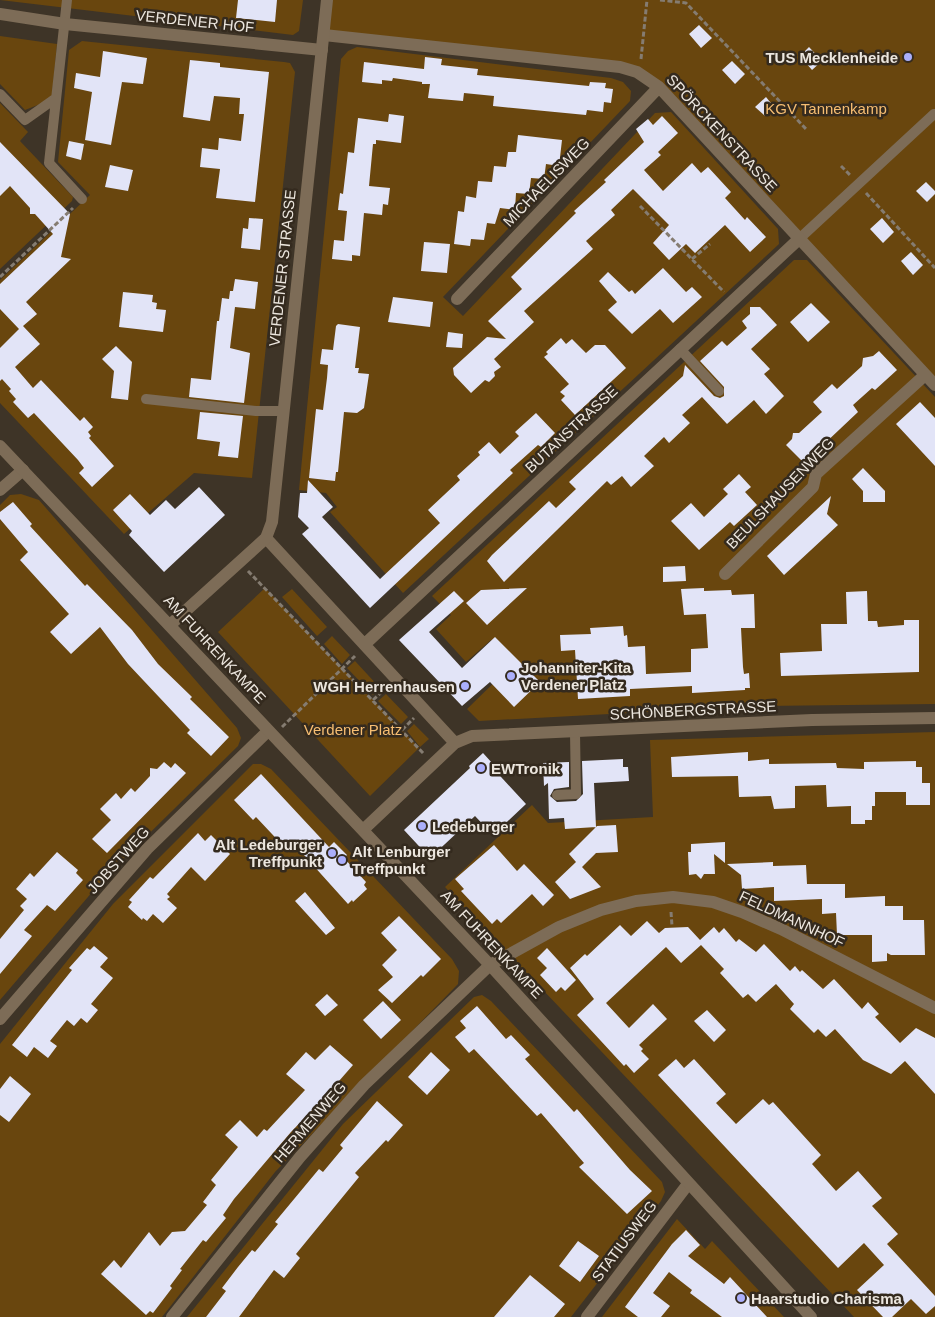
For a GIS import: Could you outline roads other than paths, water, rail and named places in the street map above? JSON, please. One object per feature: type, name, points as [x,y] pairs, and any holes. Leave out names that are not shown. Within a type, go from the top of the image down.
[{"type":"street","name":"VERDENER STRASSE","points":[[266,538],[272,522],[327,0]]},
{"type":"street","name":"VERDENER HOF","points":[[0,14],[64,24],[322,50]]},
{"type":"street","name":"SPÖRCKENSTRASSE","points":[[324,35],[620,67],[637,72],[659,87],[935,385]]},
{"type":"street","name":"MICHAELISWEG","points":[[457,299],[659,87]]},
{"type":"street","name":"BUTANSTRASSE","points":[[365,644],[799,238]]},
{"type":"street","name":"BEULSHAUSENWEG","points":[[725,574],[813,487],[816,474],[926,374]]},
{"type":"street","name":"AM FUHRENKAMPE","points":[[0,446],[490,965],[811,1317]]},
{"type":"street","points":[[0,490],[23,470]]},
{"type":"street","points":[[170,624],[266,538],[455,743],[363,830]]},
{"type":"street","name":"SCHÖNBERGSTRASSE","points":[[455,743],[472,736],[812,720],[935,718]]},
{"type":"street","name":"JOBSTWEG","points":[[0,1019],[147,849],[271,733]]},
{"type":"street","name":"FELDMANNHOF","points":[[490,965],[558,927],[601,910],[636,901],[673,897],[713,902],[742,912],[935,1008]]},
{"type":"street","name":"HERMENWEG","points":[[172,1317],[300,1157],[364,1085],[490,965]]},
{"type":"street","name":"STATIUSWEG","points":[[587,1317],[688,1184]]},
{"type":"lane","points":[[67,0],[49,163],[82,199]]},
{"type":"lane","points":[[0,94],[25,120],[56,98]]},
{"type":"lane","points":[[799,238],[934,114]]},
{"type":"lane","points":[[680,349],[719,391]]},
{"type":"lane","points":[[146,399],[256,411],[283,411]]},
{"type":"lane","points":[[558,795],[576,794],[575,732]]},
{"type":"place","name":"TUS Mecklenheide","points":[[908,57]]},
{"type":"place","name":"Johanniter-Kita Verdener Platz","points":[[511,676]]},
{"type":"place","name":"WGH Herrenhausen","points":[[465,686]]},
{"type":"place","name":"EWTronik","points":[[481,768]]},
{"type":"place","name":"Ledeburger","points":[[422,826]]},
{"type":"place","name":"Alt Ledeburger Treffpunkt","points":[[332,853]]},
{"type":"place","name":"Alt Lenburger Treffpunkt","points":[[342,860]]},
{"type":"place","name":"Haarstudio Charisma","points":[[741,1298]]},
{"type":"park label","name":"KGV Tannenkamp","points":[[826,108]]},
{"type":"park label","name":"Verdener Platz","points":[[353,729]]}]
